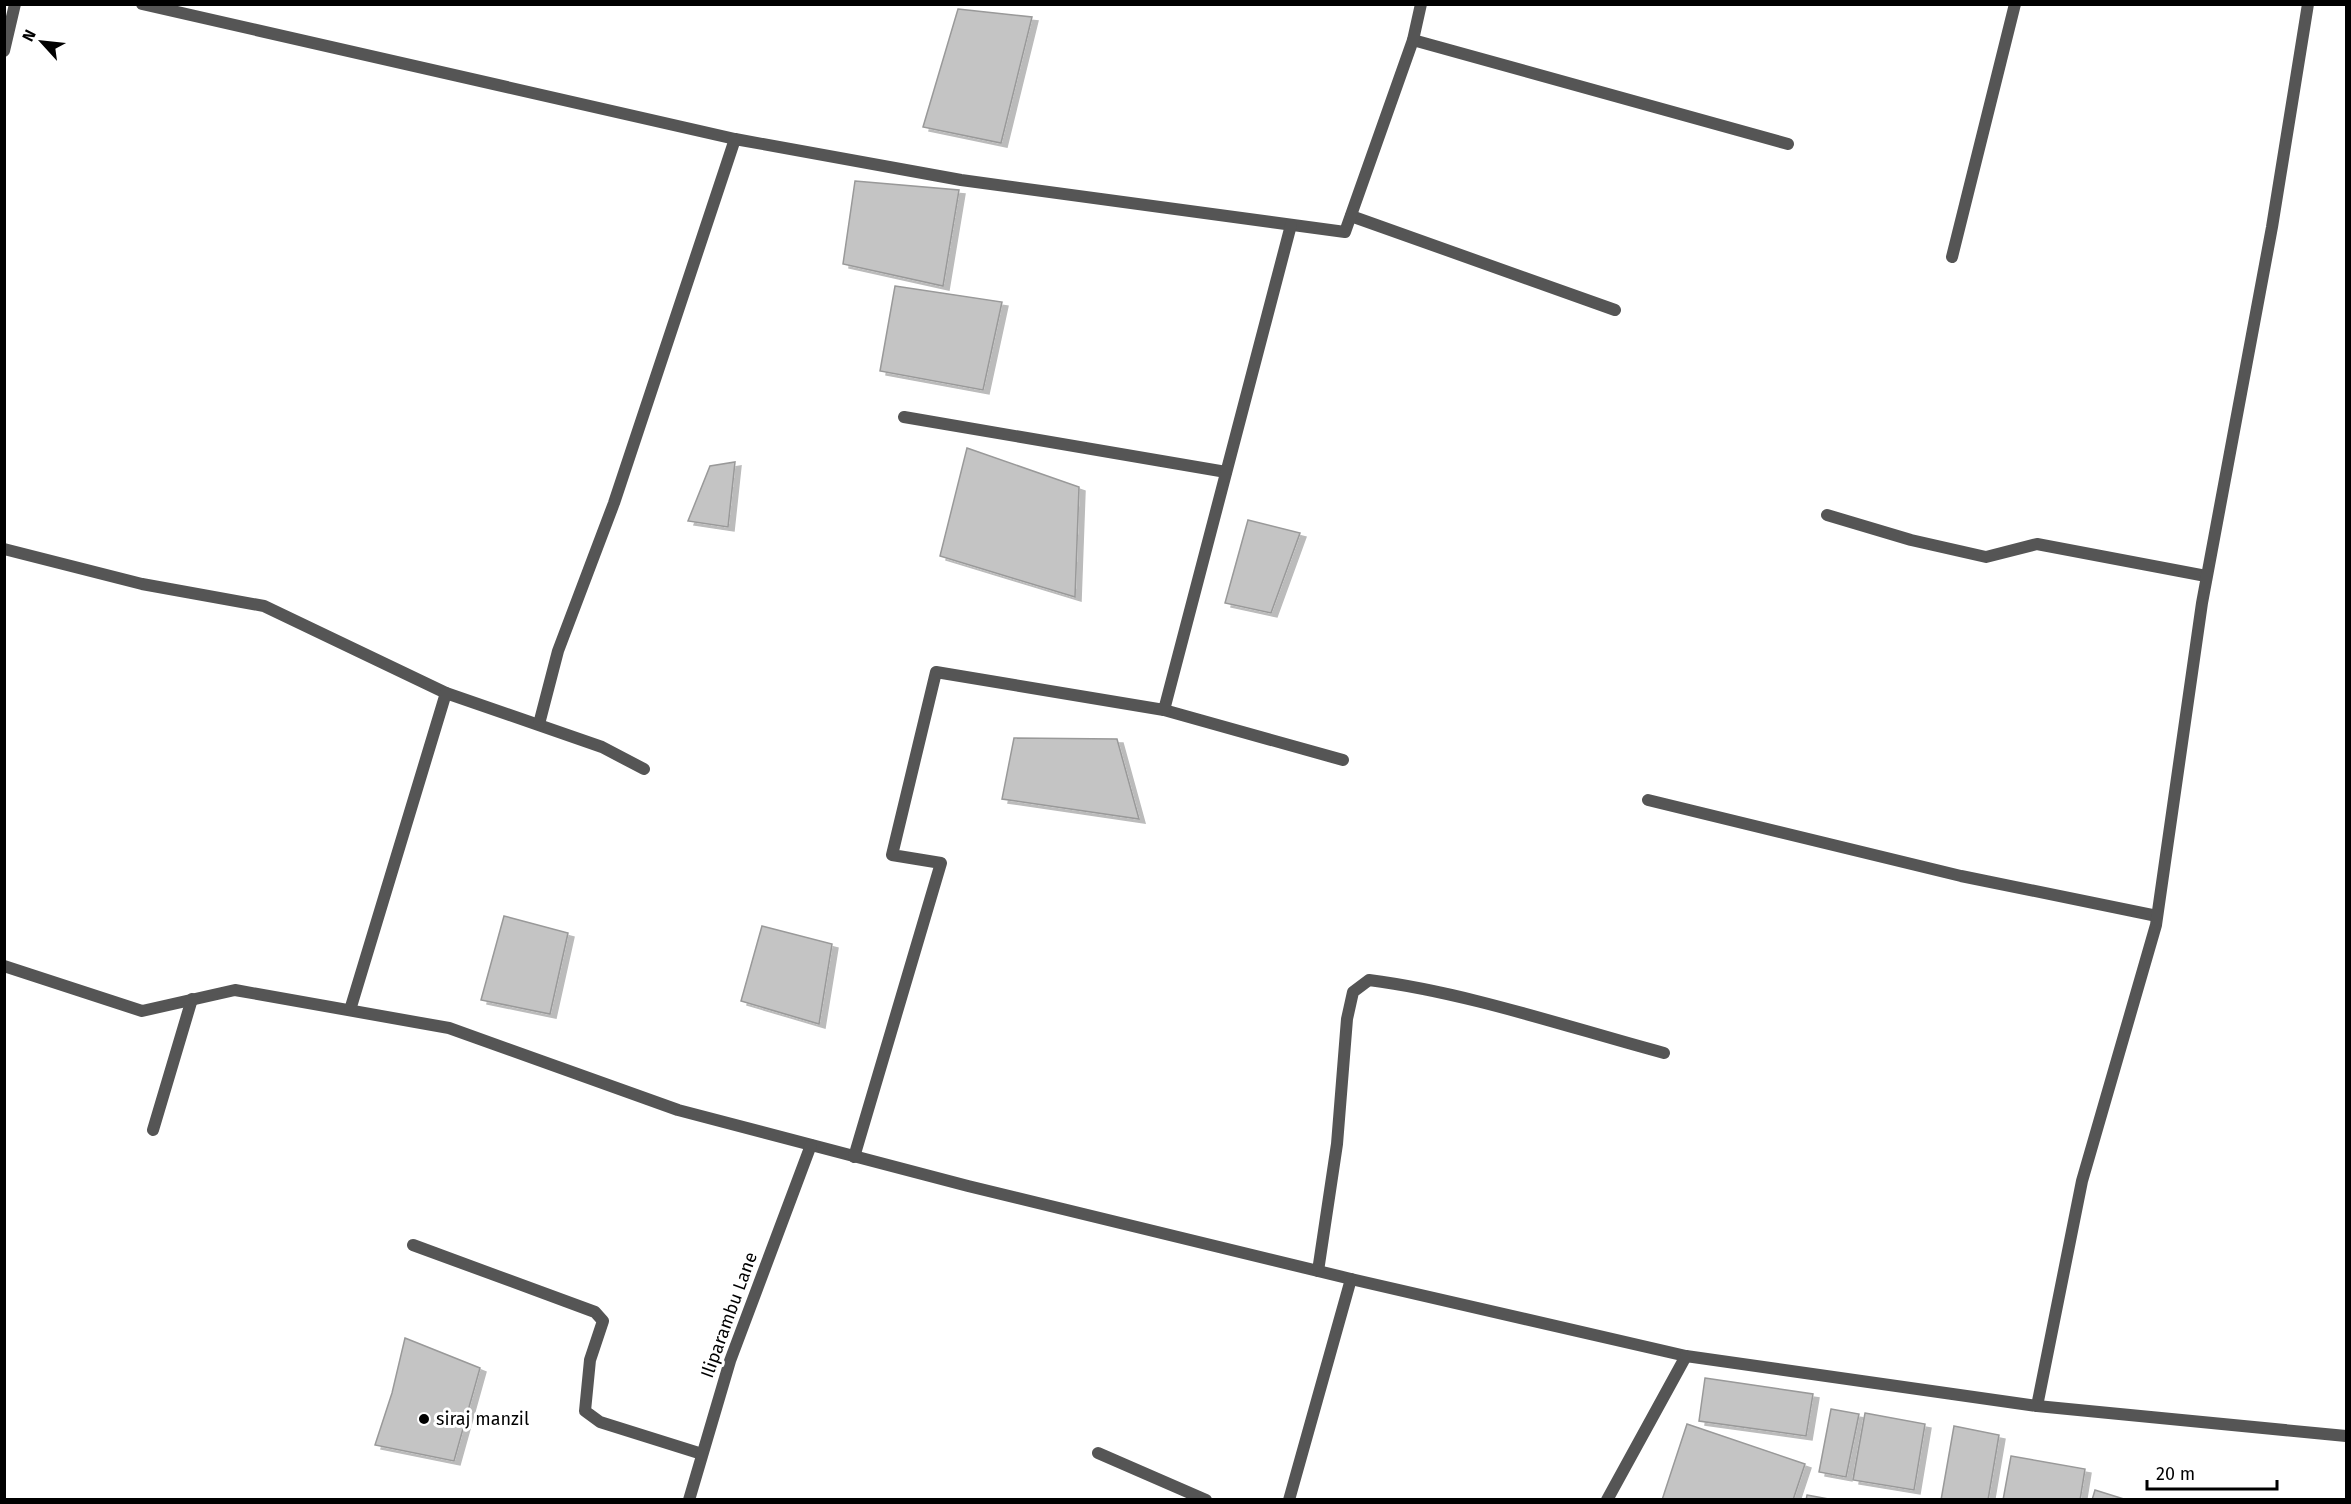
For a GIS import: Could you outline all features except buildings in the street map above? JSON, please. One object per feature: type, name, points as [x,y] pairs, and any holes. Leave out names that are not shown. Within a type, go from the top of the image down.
[{"type":"street","points":[[4,51],[15,4]]},
{"type":"street","points":[[142,4],[735,139],[961,180],[1345,232],[1413,40],[1421,4]]},
{"type":"street","points":[[1952,256],[2015,4]]},
{"type":"street","points":[[2037,1406],[2082,1181],[2157,916],[2206,576],[2272,227],[2308,4]]},
{"type":"street","points":[[1413,40],[1788,144]]},
{"type":"street","points":[[539,724],[558,651],[614,503],[735,139]]},
{"type":"street","points":[[1350,216],[1615,310]]},
{"type":"street","points":[[1164,710],[1291,225]]},
{"type":"street","points":[[904,417],[1226,472]]},
{"type":"street","points":[[1827,515],[1911,540],[1986,557],[2037,544],[2206,576]]},
{"type":"street","points":[[4,549],[141,584],[264,606],[446,693],[603,747],[644,769]]},
{"type":"street","points":[[854,1157],[941,862],[892,855],[936,672],[1164,710],[1343,760]]},
{"type":"street","points":[[350,1010],[446,693]]},
{"type":"street","points":[[1648,800],[1961,876],[2157,916]]},
{"type":"street","points":[[4,966],[142,1011],[235,990],[449,1028],[678,1110],[854,1157],[1351,1279],[1686,1356],[2037,1406],[2346,1436]]},
{"type":"street","points":[[1318,1271],[1337,1144],[1347,1019],[1353,992],[1369,981],[1407,985],[1465,999],[1664,1053]]},
{"type":"street","points":[[153,1130],[192,999]]},
{"type":"street","name":"Iliparambu Lane","points":[[689,1500],[730,1361],[811,1145]]},
{"type":"street","points":[[413,1245],[595,1312],[603,1321],[590,1360],[585,1411],[600,1422],[702,1454]]},
{"type":"street","points":[[1289,1500],[1351,1279]]},
{"type":"street","points":[[1607,1500],[1686,1356]]},
{"type":"street","points":[[1098,1453],[1206,1500]]},
{"type":"place","name":"siraj manzil","points":[[424,1419]]}]
